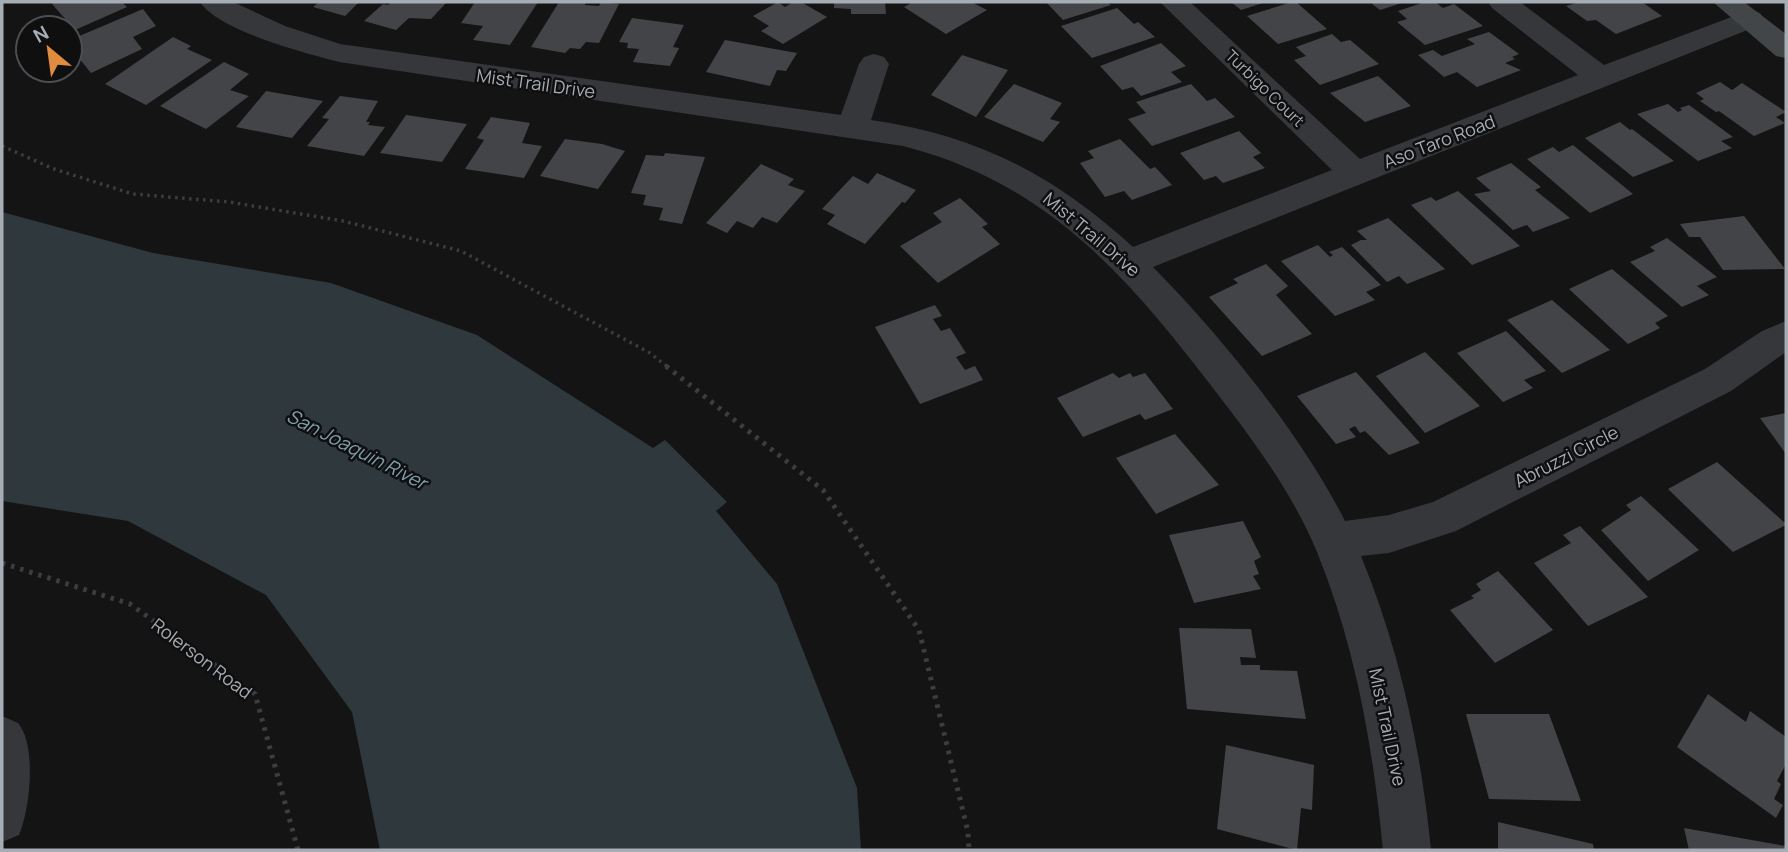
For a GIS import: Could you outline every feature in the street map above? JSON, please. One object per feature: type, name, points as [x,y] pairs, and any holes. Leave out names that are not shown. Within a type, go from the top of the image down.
[{"type":"street","name":"Turbigo Court","points":[[1174,2],[1355,173]]},
{"type":"street","points":[[1502,2],[1602,78]]},
{"type":"street","name":"Mist Trail Drive","points":[[222,4],[294,41],[340,53],[914,138],[985,161],[1026,181],[1067,209],[1129,262],[1172,307],[1268,430],[1311,498],[1333,541],[1362,618],[1388,707],[1403,794],[1407,850]]},
{"type":"street","name":"Aso Taro Road","points":[[1129,262],[1602,78],[1738,11]]},
{"type":"street","points":[[1738,11],[1786,48]]},
{"type":"street","points":[[853,127],[874,64]]},
{"type":"street","name":"Abruzzi Circle","points":[[1333,541],[1389,534],[1441,518],[1718,380],[1774,341],[1786,336]]},
{"type":"street","points":[[2,739],[6,744],[2,818]]},
{"type":"path","points":[[2,146],[54,169],[133,194],[229,202],[331,219],[461,251],[650,354],[823,490],[919,630],[968,832],[969,850]]},
{"type":"path","name":"Rolerson Road","points":[[2,563],[130,604],[256,694],[298,850]]},
{"type":"water","name":"San Joaquin River","points":[[2,212],[153,253],[331,283],[477,335],[653,448],[665,440],[727,502],[716,511],[777,584],[857,788],[861,850],[380,850],[352,712],[266,595],[128,521],[2,501]]},
{"type":"building","points":[[122,2],[127,7],[84,26],[84,14],[61,14],[52,4]]},
{"type":"building","points":[[319,2],[359,2],[345,16],[313,7]]},
{"type":"building","points":[[391,2],[447,2],[431,19],[409,18],[396,30],[364,21],[383,4],[388,5]]},
{"type":"building","points":[[475,2],[538,2],[510,45],[473,40],[483,26],[461,23]]},
{"type":"building","points":[[559,2],[586,2],[585,5],[599,6],[601,2],[619,4],[599,43],[586,42],[580,49],[570,48],[565,53],[531,47]]},
{"type":"building","points":[[778,2],[785,7],[793,2],[801,2],[827,17],[783,44],[761,31],[769,26],[753,16]]},
{"type":"building","points":[[834,2],[885,2],[886,14],[851,14],[851,9],[834,8]]},
{"type":"building","points":[[913,2],[971,2],[987,10],[946,34],[904,7]]},
{"type":"building","points":[[1046,2],[1107,2],[1111,5],[1063,20]]},
{"type":"building","points":[[1231,2],[1266,2],[1241,10]]},
{"type":"building","points":[[1296,2],[1327,29],[1278,44],[1247,16]]},
{"type":"building","points":[[1405,2],[1380,10],[1372,4]]},
{"type":"building","points":[[1425,2],[1435,2],[1443,8],[1454,4],[1483,26],[1425,45],[1397,22],[1407,19],[1398,11]]},
{"type":"building","points":[[1580,2],[1642,2],[1662,16],[1616,34],[1596,20],[1587,21],[1566,6]]},
{"type":"building","points":[[1117,8],[1134,24],[1138,22],[1155,37],[1092,58],[1061,26]]},
{"type":"building","points":[[143,9],[156,26],[133,37],[142,49],[91,73],[84,64],[84,34]]},
{"type":"building","points":[[632,18],[684,25],[673,47],[679,48],[670,66],[633,62],[639,49],[627,48],[628,43],[619,42]]},
{"type":"building","points":[[1489,32],[1519,54],[1505,63],[1521,70],[1477,87],[1457,72],[1444,77],[1418,55],[1433,50],[1442,56],[1475,44],[1467,39]]},
{"type":"building","points":[[1332,34],[1341,42],[1350,40],[1379,64],[1320,85],[1294,60],[1306,56],[1296,47]]},
{"type":"building","points":[[173,37],[191,46],[187,49],[212,60],[146,105],[105,84]]},
{"type":"building","points":[[725,40],[797,53],[786,71],[777,70],[770,86],[706,72]]},
{"type":"building","points":[[1161,43],[1186,66],[1171,72],[1182,82],[1141,96],[1133,87],[1122,90],[1100,66]]},
{"type":"building","points":[[962,55],[1008,70],[976,117],[931,95]]},
{"type":"building","points":[[224,62],[249,74],[230,90],[249,96],[206,129],[160,106]]},
{"type":"building","points":[[1378,76],[1411,106],[1365,122],[1330,93]]},
{"type":"building","points":[[1720,82],[1732,90],[1742,83],[1786,112],[1776,117],[1785,123],[1754,136],[1700,101],[1704,99],[1696,93]]},
{"type":"building","points":[[1014,84],[1062,103],[1050,119],[1060,122],[1043,142],[984,117]]},
{"type":"building","points":[[1191,84],[1207,101],[1215,98],[1235,117],[1152,146],[1128,119],[1146,113],[1136,102]]},
{"type":"building","points":[[266,91],[323,101],[292,138],[236,127]]},
{"type":"building","points":[[340,96],[378,101],[366,122],[370,122],[368,125],[385,127],[364,156],[307,146],[329,119],[322,118]]},
{"type":"building","points":[[1668,104],[1678,112],[1682,110],[1680,108],[1689,105],[1733,137],[1721,141],[1732,148],[1698,161],[1637,114]]},
{"type":"building","points":[[406,115],[467,124],[442,162],[380,153]]},
{"type":"building","points":[[491,117],[530,123],[522,143],[542,146],[524,178],[465,169],[484,140],[477,138]]},
{"type":"building","points":[[1620,122],[1674,161],[1633,177],[1585,138]]},
{"type":"building","points":[[1239,131],[1261,153],[1253,157],[1265,168],[1223,183],[1216,176],[1204,180],[1180,153]]},
{"type":"building","points":[[565,139],[602,144],[625,151],[598,189],[540,176]]},
{"type":"building","points":[[1120,139],[1150,169],[1155,167],[1172,185],[1132,200],[1124,191],[1105,197],[1080,163],[1094,158],[1088,151]]},
{"type":"building","points":[[1573,145],[1633,194],[1590,213],[1527,159],[1553,147],[1559,152]]},
{"type":"building","points":[[665,153],[705,157],[682,224],[659,220],[663,208],[643,205],[646,195],[631,193],[646,155],[664,156]]},
{"type":"building","points":[[1511,163],[1541,187],[1535,190],[1570,218],[1533,232],[1527,225],[1513,230],[1474,194],[1491,191],[1476,178]]},
{"type":"building","points":[[761,164],[794,179],[788,185],[805,191],[777,223],[762,217],[753,228],[737,221],[727,233],[706,223]]},
{"type":"building","points":[[877,173],[916,190],[865,244],[827,224],[835,215],[822,209],[853,176],[868,184]]},
{"type":"building","points":[[1458,191],[1520,246],[1472,265],[1411,205],[1431,197],[1436,201]]},
{"type":"building","points":[[960,198],[988,224],[982,227],[1000,244],[938,283],[900,246],[942,222],[933,213]]},
{"type":"building","points":[[1744,216],[1785,269],[1723,270],[1700,237],[1689,237],[1680,224]]},
{"type":"building","points":[[1388,218],[1445,269],[1407,284],[1399,276],[1387,282],[1351,245],[1367,240],[1357,231]]},
{"type":"building","points":[[1667,238],[1717,277],[1697,286],[1709,295],[1682,307],[1630,262],[1655,251],[1650,247]]},
{"type":"building","points":[[1318,245],[1330,257],[1333,255],[1329,252],[1342,247],[1381,285],[1366,292],[1375,300],[1335,316],[1281,261]]},
{"type":"building","points":[[1266,264],[1288,286],[1276,295],[1312,334],[1262,356],[1209,297],[1238,283],[1233,279]]},
{"type":"building","points":[[1612,269],[1668,316],[1655,323],[1660,328],[1628,344],[1569,289]]},
{"type":"building","points":[[1552,300],[1610,350],[1562,373],[1507,320]]},
{"type":"building","points":[[935,305],[942,316],[933,319],[941,331],[950,328],[966,353],[956,357],[965,370],[975,366],[983,380],[920,404],[875,327]]},
{"type":"building","points":[[1506,331],[1546,371],[1524,380],[1533,388],[1503,402],[1457,353]]},
{"type":"building","points":[[1425,352],[1480,406],[1425,433],[1376,376]]},
{"type":"building","points":[[1356,372],[1420,443],[1389,455],[1365,431],[1360,433],[1355,426],[1349,429],[1356,437],[1336,444],[1297,396]]},
{"type":"building","points":[[1113,373],[1119,378],[1130,373],[1133,377],[1145,373],[1173,409],[1145,420],[1140,414],[1083,437],[1057,398]]},
{"type":"building","points":[[1786,413],[1786,454],[1760,418]]},
{"type":"building","points":[[1175,434],[1219,485],[1156,514],[1116,458]]},
{"type":"building","points":[[1717,462],[1786,525],[1733,552],[1668,489]]},
{"type":"building","points":[[1641,496],[1699,550],[1648,581],[1601,530],[1631,510],[1626,505]]},
{"type":"building","points":[[1243,521],[1261,557],[1254,561],[1259,574],[1253,576],[1261,589],[1194,603],[1169,535]]},
{"type":"building","points":[[1580,526],[1648,597],[1588,626],[1534,563],[1571,543],[1563,535]]},
{"type":"building","points":[[1498,571],[1553,630],[1495,663],[1450,610],[1474,598],[1471,596],[1481,590],[1476,584]]},
{"type":"building","points":[[1179,628],[1251,629],[1256,658],[1240,657],[1241,665],[1260,665],[1260,670],[1297,671],[1306,719],[1187,709]]},
{"type":"building","points":[[1708,694],[1746,722],[1750,711],[1786,737],[1786,764],[1777,781],[1781,784],[1774,799],[1783,805],[1776,818],[1677,747]]},
{"type":"building","points":[[1466,714],[1549,714],[1581,801],[1489,799]]},
{"type":"building","points":[[1226,745],[1314,765],[1312,810],[1301,808],[1297,850],[1217,829]]},
{"type":"building","points":[[1498,822],[1593,844],[1594,850],[1498,850]]},
{"type":"building","points":[[1684,828],[1785,846],[1786,850],[1689,850]]}]
